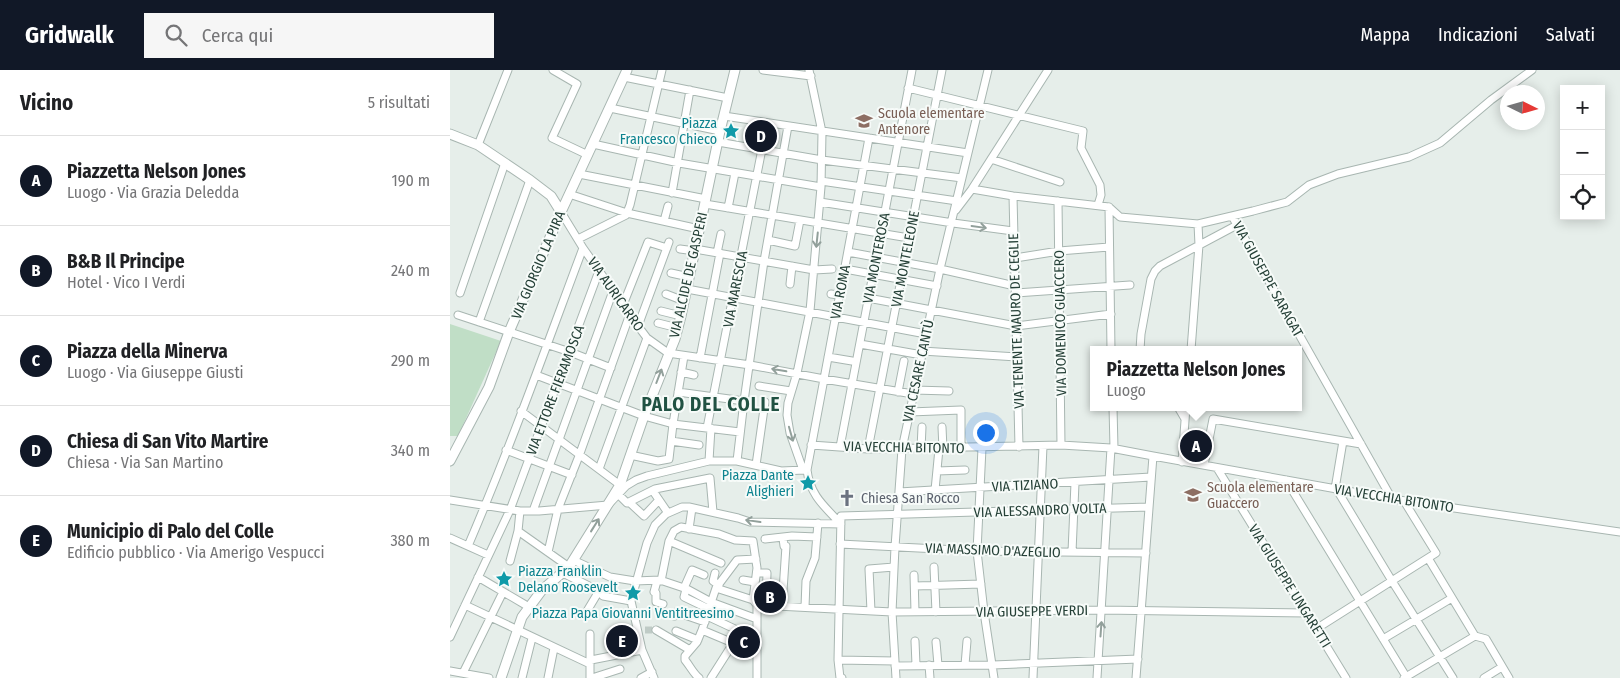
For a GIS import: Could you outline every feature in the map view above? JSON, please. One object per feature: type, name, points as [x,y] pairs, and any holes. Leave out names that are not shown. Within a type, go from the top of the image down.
[{"type":"street","points":[[478,145],[508,70]]},
{"type":"street","points":[[553,70],[577,84],[552,138],[588,155]]},
{"type":"street","points":[[578,239],[612,223],[627,213],[662,70]]},
{"type":"street","points":[[735,70],[718,142],[822,160],[962,178]]},
{"type":"street","points":[[763,70],[810,73],[822,132],[819,223],[810,311],[787,409],[790,433],[815,496],[841,524],[838,660],[841,678]]},
{"type":"street","name":"VIA MONTEROSA","points":[[840,447],[912,70]]},
{"type":"street","name":"VIA MONTELEONE","points":[[868,449],[942,70]]},
{"type":"street","name":"VIA CESARE CANTÙ","points":[[896,678],[892,612],[894,547],[902,449],[940,269],[953,223],[988,70]]},
{"type":"street","points":[[955,212],[972,189],[1048,70]]},
{"type":"street","points":[[972,189],[1013,196],[1109,207],[1120,217],[1198,224],[1287,202],[1309,185],[1338,174],[1409,157],[1440,143],[1491,100],[1532,70]]},
{"type":"street","points":[[626,73],[658,84],[728,98]]},
{"type":"street","name":"VIA GIORGIO LA PIRA","points":[[450,461],[489,387],[509,332],[561,212],[626,73]]},
{"type":"street","points":[[908,88],[1083,131],[1082,148],[1100,185],[1101,195],[1098,205]]},
{"type":"street","points":[[672,193],[690,90]]},
{"type":"street","points":[[610,108],[720,130]]},
{"type":"street","points":[[724,116],[968,153]]},
{"type":"street","points":[[737,461],[764,261],[788,126]]},
{"type":"street","name":"VIA AURICARRO","points":[[450,134],[478,145],[551,196],[583,248],[638,326],[647,338],[668,353],[750,365],[898,392],[949,391]]},
{"type":"street","name":"VIA ROMA","points":[[811,445],[869,138]]},
{"type":"street","name":"VIA ALCIDE DE GASPERI","points":[[571,563],[619,490],[644,416],[678,328],[718,142]]},
{"type":"street","points":[[593,144],[677,163],[778,180],[861,187],[957,201]]},
{"type":"street","name":"VIA MARESCIA","points":[[709,461],[709,428],[712,396],[762,149]]},
{"type":"street","points":[[991,159],[1060,182]]},
{"type":"street","points":[[460,293],[505,163]]},
{"type":"street","points":[[728,208],[735,173]]},
{"type":"street","points":[[579,174],[672,193],[728,208],[909,238]]},
{"type":"street","points":[[479,322],[530,180]]},
{"type":"street","points":[[569,194],[627,213],[699,229]]},
{"type":"street","name":"VIA TENENTE MAURO DE CEGLIE","points":[[1013,196],[1019,447]]},
{"type":"street","name":"VIA DOMENICO GUACCERO","points":[[1058,201],[1061,445]]},
{"type":"street","points":[[820,202],[1013,231]]},
{"type":"street","points":[[664,221],[668,206]]},
{"type":"street","points":[[1109,207],[1111,346]]},
{"type":"street","name":"VIA GIUSEPPE SARAGAT","points":[[1232,216],[1392,499]]},
{"type":"street","points":[[768,240],[795,246],[800,220]]},
{"type":"street","points":[[1191,346],[1199,245],[1198,224]]},
{"type":"street","points":[[1140,346],[1151,279],[1155,271],[1160,266],[1237,225]]},
{"type":"street","points":[[700,358],[721,234]]},
{"type":"street","points":[[623,305],[648,242],[668,245],[638,326]]},
{"type":"street","points":[[1014,258],[1058,251],[1109,247]]},
{"type":"street","points":[[468,546],[536,375],[583,248]]},
{"type":"street","points":[[680,249],[718,253],[814,270],[832,269]]},
{"type":"street","points":[[848,252],[940,269],[1015,289],[1130,286]]},
{"type":"street","points":[[790,284],[792,266]]},
{"type":"street","points":[[844,270],[937,286]]},
{"type":"street","name":"VIA ETTORE FIERAMOSCA","points":[[450,637],[510,510],[599,271]]},
{"type":"street","points":[[671,273],[689,277]]},
{"type":"street","points":[[687,289],[926,334]]},
{"type":"street","points":[[533,511],[613,291]]},
{"type":"street","points":[[666,294],[684,301]]},
{"type":"street","points":[[831,294],[839,295]]},
{"type":"street","points":[[868,298],[1016,326],[1110,314]]},
{"type":"street","points":[[661,311],[681,316]]},
{"type":"street","points":[[548,552],[558,509],[630,314]]},
{"type":"street","points":[[458,315],[547,344],[611,368]]},
{"type":"street","points":[[658,323],[678,328]]},
{"type":"street","points":[[599,469],[647,338]]},
{"type":"street","points":[[860,344],[922,353],[1017,356]]},
{"type":"street","points":[[630,455],[658,461],[669,459],[684,356]]},
{"type":"street","points":[[828,357],[852,361]]},
{"type":"street","points":[[898,392],[904,360]]},
{"type":"street","points":[[681,372],[694,375]]},
{"type":"street","points":[[536,375],[644,416],[673,424],[740,432]]},
{"type":"street","points":[[759,386],[791,391]]},
{"type":"street","points":[[678,392],[744,401]]},
{"type":"street","points":[[756,466],[765,402]]},
{"type":"street","points":[[910,412],[961,410],[961,448]]},
{"type":"street","points":[[521,411],[579,456],[599,469],[619,490],[627,504],[629,502],[644,516],[659,500]]},
{"type":"street","points":[[1097,678],[1113,411]]},
{"type":"street","points":[[1180,411],[1185,419]]},
{"type":"street","points":[[1182,462],[1186,411]]},
{"type":"street","points":[[1204,465],[1213,419],[1361,444]]},
{"type":"street","points":[[921,449],[922,427]]},
{"type":"street","points":[[936,490],[942,427]]},
{"type":"street","points":[[1343,440],[1336,489],[1453,678]]},
{"type":"street","points":[[671,441],[699,445]]},
{"type":"street","points":[[805,470],[811,445]]},
{"type":"street","name":"VIA VECCHIA BITONTO","points":[[811,445],[868,449],[941,449],[1061,445],[1112,448],[1404,501],[1620,532]]},
{"type":"street","points":[[1033,678],[1043,446]]},
{"type":"street","points":[[982,448],[977,551],[994,678]]},
{"type":"street","points":[[506,450],[572,475]]},
{"type":"street","points":[[1136,678],[1153,456]]},
{"type":"street","points":[[619,490],[648,476],[709,461],[737,461],[781,471],[805,470]]},
{"type":"street","name":"VIA GIUSEPPE UNGARETTI","points":[[1217,468],[1346,678]]},
{"type":"street","points":[[937,471],[965,470]]},
{"type":"street","name":"VIA TIZIANO","points":[[899,492],[1152,477]]},
{"type":"street","points":[[629,502],[653,490],[710,478],[712,512]]},
{"type":"street","points":[[1286,480],[1406,678],[1439,656],[1475,636]]},
{"type":"street","points":[[1072,552],[1075,482]]},
{"type":"street","points":[[653,490],[668,513]]},
{"type":"street","points":[[450,500],[520,511],[608,505]]},
{"type":"street","points":[[1316,629],[1436,553],[1404,501]]},
{"type":"street","points":[[640,678],[653,675],[642,650],[631,601],[647,543],[655,525],[668,513],[682,507],[712,512],[750,522],[841,524]]},
{"type":"street","name":"VIA ALESSANDRO VOLTA","points":[[841,524],[841,516],[1149,507]]},
{"type":"street","points":[[689,529],[692,508]]},
{"type":"street","points":[[510,561],[518,531],[520,511]]},
{"type":"street","points":[[805,607],[806,581],[815,558],[818,523]]},
{"type":"street","points":[[663,604],[656,602],[656,593],[654,592],[659,581],[669,540],[674,531],[680,528],[689,529],[719,534],[735,540],[754,541],[756,559],[757,678]]},
{"type":"street","points":[[518,531],[548,552],[571,563],[610,577],[635,581],[670,580],[685,588],[708,612],[737,630],[756,637]]},
{"type":"street","points":[[765,539],[817,537]]},
{"type":"street","points":[[450,538],[488,556]]},
{"type":"street","points":[[782,606],[786,546],[784,546],[783,538]]},
{"type":"street","points":[[669,540],[721,563]]},
{"type":"street","name":"VIA MASSIMO D'AZEGLIO","points":[[840,544],[977,551],[1146,554]]},
{"type":"street","points":[[1428,558],[1475,636],[1486,639],[1509,678]]},
{"type":"street","points":[[694,677],[692,667],[685,660],[685,656],[698,640],[718,586],[737,560],[756,559]]},
{"type":"street","points":[[501,678],[517,630],[529,607],[542,590],[571,563]]},
{"type":"street","points":[[934,566],[936,612]]},
{"type":"street","points":[[871,610],[869,569],[894,567]]},
{"type":"street","points":[[685,588],[692,570],[704,575]]},
{"type":"street","points":[[561,572],[599,591],[603,596],[631,601]]},
{"type":"street","points":[[715,573],[713,581],[718,586]]},
{"type":"street","points":[[756,573],[767,573],[766,606]]},
{"type":"street","points":[[914,575],[915,612]]},
{"type":"street","points":[[478,577],[529,607]]},
{"type":"street","points":[[743,580],[756,582]]},
{"type":"street","points":[[915,586],[981,584]]},
{"type":"street","name":"VIA GIUSEPPE VERDI","points":[[718,586],[736,596],[766,606],[839,610],[984,612],[1102,610],[1306,613]]},
{"type":"street","points":[[587,610],[599,591]]},
{"type":"street","points":[[463,673],[503,592]]},
{"type":"street","points":[[1383,639],[1452,598]]},
{"type":"street","points":[[465,605],[532,638],[590,662],[642,650]]},
{"type":"street","points":[[662,613],[675,616],[676,612],[708,612],[757,619]]},
{"type":"street","points":[[636,629],[646,630]]},
{"type":"street","points":[[656,630],[690,650]]},
{"type":"street","points":[[702,630],[733,643]]},
{"type":"street","points":[[710,678],[733,643],[737,630]]},
{"type":"street","points":[[676,631],[698,640]]},
{"type":"street","points":[[590,634],[591,678],[620,669]]},
{"type":"street","points":[[522,678],[532,638]]},
{"type":"street","points":[[915,641],[916,665]]},
{"type":"street","points":[[936,642],[938,665]]},
{"type":"street","points":[[965,665],[967,642]]},
{"type":"street","points":[[548,678],[554,648]]},
{"type":"street","points":[[838,660],[916,665],[993,665],[1138,659]]},
{"type":"street","points":[[929,665],[930,678]]},
{"type":"street","points":[[1484,678],[1502,667]]},
{"type":"street","points":[[450,672],[489,678]]},
{"type":"green space","points":[[450,324],[501,341],[458,436],[450,436]]},
{"type":"tunnel","points":[[645,630],[656,630]]},
{"type":"place","name":"Scuola elementare Antenore","points":[[864,121]]},
{"type":"place","name":"Piazza Francesco Chieco","points":[[731,131]]},
{"type":"place","name":"Chiesa di San Vito Martire","points":[[761,136]]},
{"type":"place","name":"Piazzetta Nelson Jones","points":[[1196,446]]},
{"type":"place","name":"Piazza Dante Alighieri","points":[[808,483]]},
{"type":"place","name":"Scuola elementare Guaccero","points":[[1193,495]]},
{"type":"place","name":"Chiesa San Rocco","points":[[847,498]]},
{"type":"place","name":"Piazza Franklin Delano Roosevelt","points":[[504,579]]},
{"type":"place","name":"Piazza Papa Giovanni Ventitreesimo","points":[[633,593]]},
{"type":"place","name":"B&B Il Principe","points":[[770,597]]},
{"type":"place","name":"Municipio di Palo del Colle","points":[[622,641]]},
{"type":"place","name":"Piazza della Minerva","points":[[744,642]]},
{"type":"district","name":"PALO DEL COLLE","points":[[711,404]]}]
